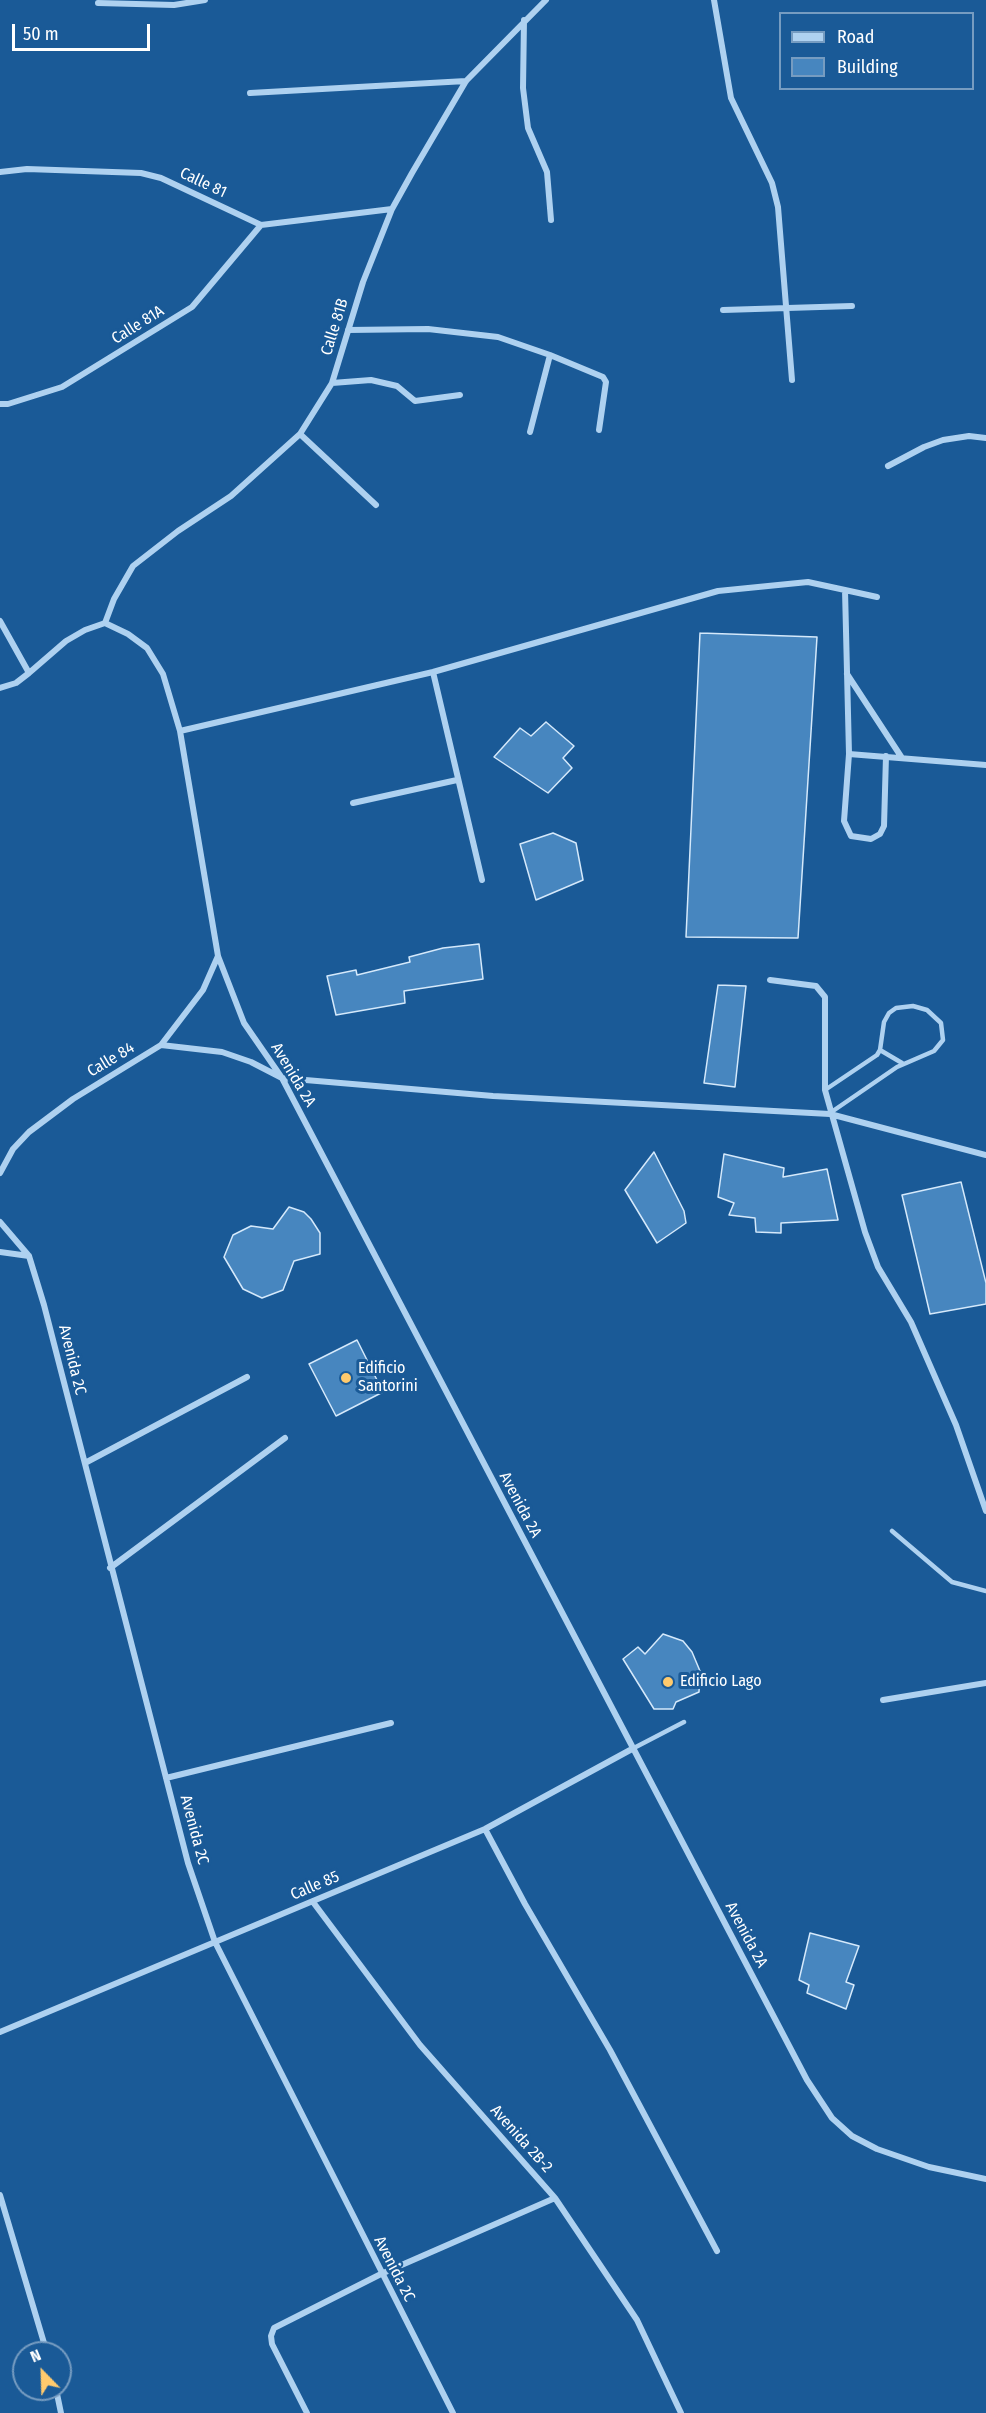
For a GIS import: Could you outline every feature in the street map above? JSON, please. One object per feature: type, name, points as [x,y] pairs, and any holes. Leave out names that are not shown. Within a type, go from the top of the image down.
[{"type":"street","points":[[98,3],[174,4],[205,0]]},
{"type":"street","name":"Calle 81B","points":[[105,623],[114,599],[133,566],[178,531],[231,496],[300,434],[332,383],[363,282],[392,209],[466,81],[546,0]]},
{"type":"street","points":[[714,0],[730,98],[772,183],[778,207],[792,380]]},
{"type":"street","points":[[524,20],[523,88],[528,128],[547,172],[551,219]]},
{"type":"street","points":[[249,93],[466,81]]},
{"type":"street","name":"Calle 81","points":[[0,172],[27,169],[141,173],[161,178],[261,225]]},
{"type":"street","points":[[261,225],[392,209]]},
{"type":"street","name":"Calle 81A","points":[[0,404],[8,404],[62,387],[192,308],[261,225]]},
{"type":"street","points":[[723,310],[852,306]]},
{"type":"street","points":[[348,330],[428,328],[498,337],[550,355],[603,377],[606,382],[600,430]]},
{"type":"street","points":[[530,432],[550,355]]},
{"type":"street","points":[[332,383],[371,380],[397,386],[415,401],[460,395]]},
{"type":"street","points":[[300,434],[376,505]]},
{"type":"street","points":[[888,466],[924,447],[943,441],[969,436],[986,438]]},
{"type":"street","points":[[180,730],[433,672],[718,591],[808,582],[877,597]]},
{"type":"street","points":[[845,590],[849,754],[844,821],[851,836],[871,839],[880,834],[884,826],[886,756]]},
{"type":"street","points":[[0,621],[29,673]]},
{"type":"street","points":[[0,688],[16,683],[66,641],[85,630],[105,623]]},
{"type":"street","name":"Avenida 2A","points":[[105,623],[128,634],[147,648],[163,674],[180,730],[218,956],[244,1023],[282,1078],[807,2080],[832,2118],[852,2136],[878,2149],[929,2167],[986,2179]]},
{"type":"street","points":[[433,672],[482,880]]},
{"type":"street","points":[[847,674],[902,758]]},
{"type":"street","points":[[849,754],[986,765]]},
{"type":"street","points":[[353,803],[457,780]]},
{"type":"street","name":"Calle 84","points":[[0,1173],[13,1149],[29,1132],[73,1099],[161,1045],[203,990],[218,956]]},
{"type":"street","points":[[770,980],[816,986],[825,997],[825,1090],[830,1114],[878,1267],[911,1322],[956,1425],[986,1511]]},
{"type":"street","points":[[161,1045],[222,1052],[251,1062],[282,1078],[493,1096],[830,1114],[986,1155]]},
{"type":"street","name":"Avenida 2C","points":[[0,1222],[29,1256],[188,1863],[215,1942],[453,2413]]},
{"type":"street","points":[[0,1252],[29,1256]]},
{"type":"street","points":[[85,1463],[247,1377]]},
{"type":"street","points":[[110,1568],[285,1438]]},
{"type":"street","points":[[883,1700],[986,1683]]},
{"type":"street","points":[[166,1778],[391,1723]]},
{"type":"street","name":"Calle 85","points":[[0,2032],[485,1828],[632,1749]]},
{"type":"street","points":[[485,1828],[525,1904],[610,2050],[717,2251]]},
{"type":"street","name":"Avenida 2B-2","points":[[313,1902],[420,2045],[555,2198],[637,2320],[681,2413]]},
{"type":"street","points":[[0,2195],[43,2341]]},
{"type":"street","points":[[307,2413],[272,2344],[271,2336],[274,2328],[381,2274],[555,2198]]},
{"type":"lane","points":[[825,1090],[877,1055],[880,1050],[884,1022],[889,1012],[904,1005],[927,1010],[941,1023],[943,1040],[934,1051],[902,1063],[830,1114]]},
{"type":"lane","points":[[880,1050],[902,1063]]},
{"type":"lane","points":[[892,1531],[952,1582],[986,1591]]},
{"type":"lane","points":[[632,1749],[684,1722]]},
{"type":"building","points":[[700,633],[817,637],[798,938],[686,937]]},
{"type":"building","points":[[546,722],[574,746],[563,758],[572,768],[548,793],[494,757],[520,728],[531,736]]},
{"type":"building","points":[[553,833],[576,843],[583,880],[536,900],[520,844]]},
{"type":"building","points":[[479,944],[483,979],[404,991],[405,1003],[336,1015],[327,976],[356,970],[357,975],[410,962],[409,957],[443,948]]},
{"type":"building","points":[[718,985],[746,986],[735,1087],[704,1083]]},
{"type":"building","points":[[654,1152],[684,1211],[686,1223],[657,1243],[625,1190]]},
{"type":"building","points":[[724,1154],[784,1168],[783,1177],[827,1169],[838,1220],[781,1223],[781,1233],[756,1232],[755,1218],[729,1215],[734,1203],[718,1197]]},
{"type":"building","points":[[961,1182],[986,1283],[986,1304],[930,1314],[902,1195]]},
{"type":"building","points":[[289,1207],[304,1212],[311,1219],[320,1233],[320,1254],[294,1261],[283,1290],[262,1298],[243,1289],[224,1257],[233,1235],[251,1226],[273,1229]]},
{"type":"building","name":"Edificio Santorini","points":[[357,1340],[383,1392],[336,1416],[309,1364]]},
{"type":"building","name":"Edificio Lago","points":[[663,1634],[683,1641],[692,1652],[700,1671],[699,1692],[676,1702],[673,1709],[654,1709],[623,1659],[638,1647],[645,1654]]},
{"type":"building","points":[[810,1933],[859,1946],[846,1982],[854,1985],[846,2009],[807,1993],[809,1985],[799,1980]]},
{"type":"place","name":"Edificio Santorini","points":[[346,1378]]},
{"type":"place","name":"Edificio Lago","points":[[668,1682]]}]
